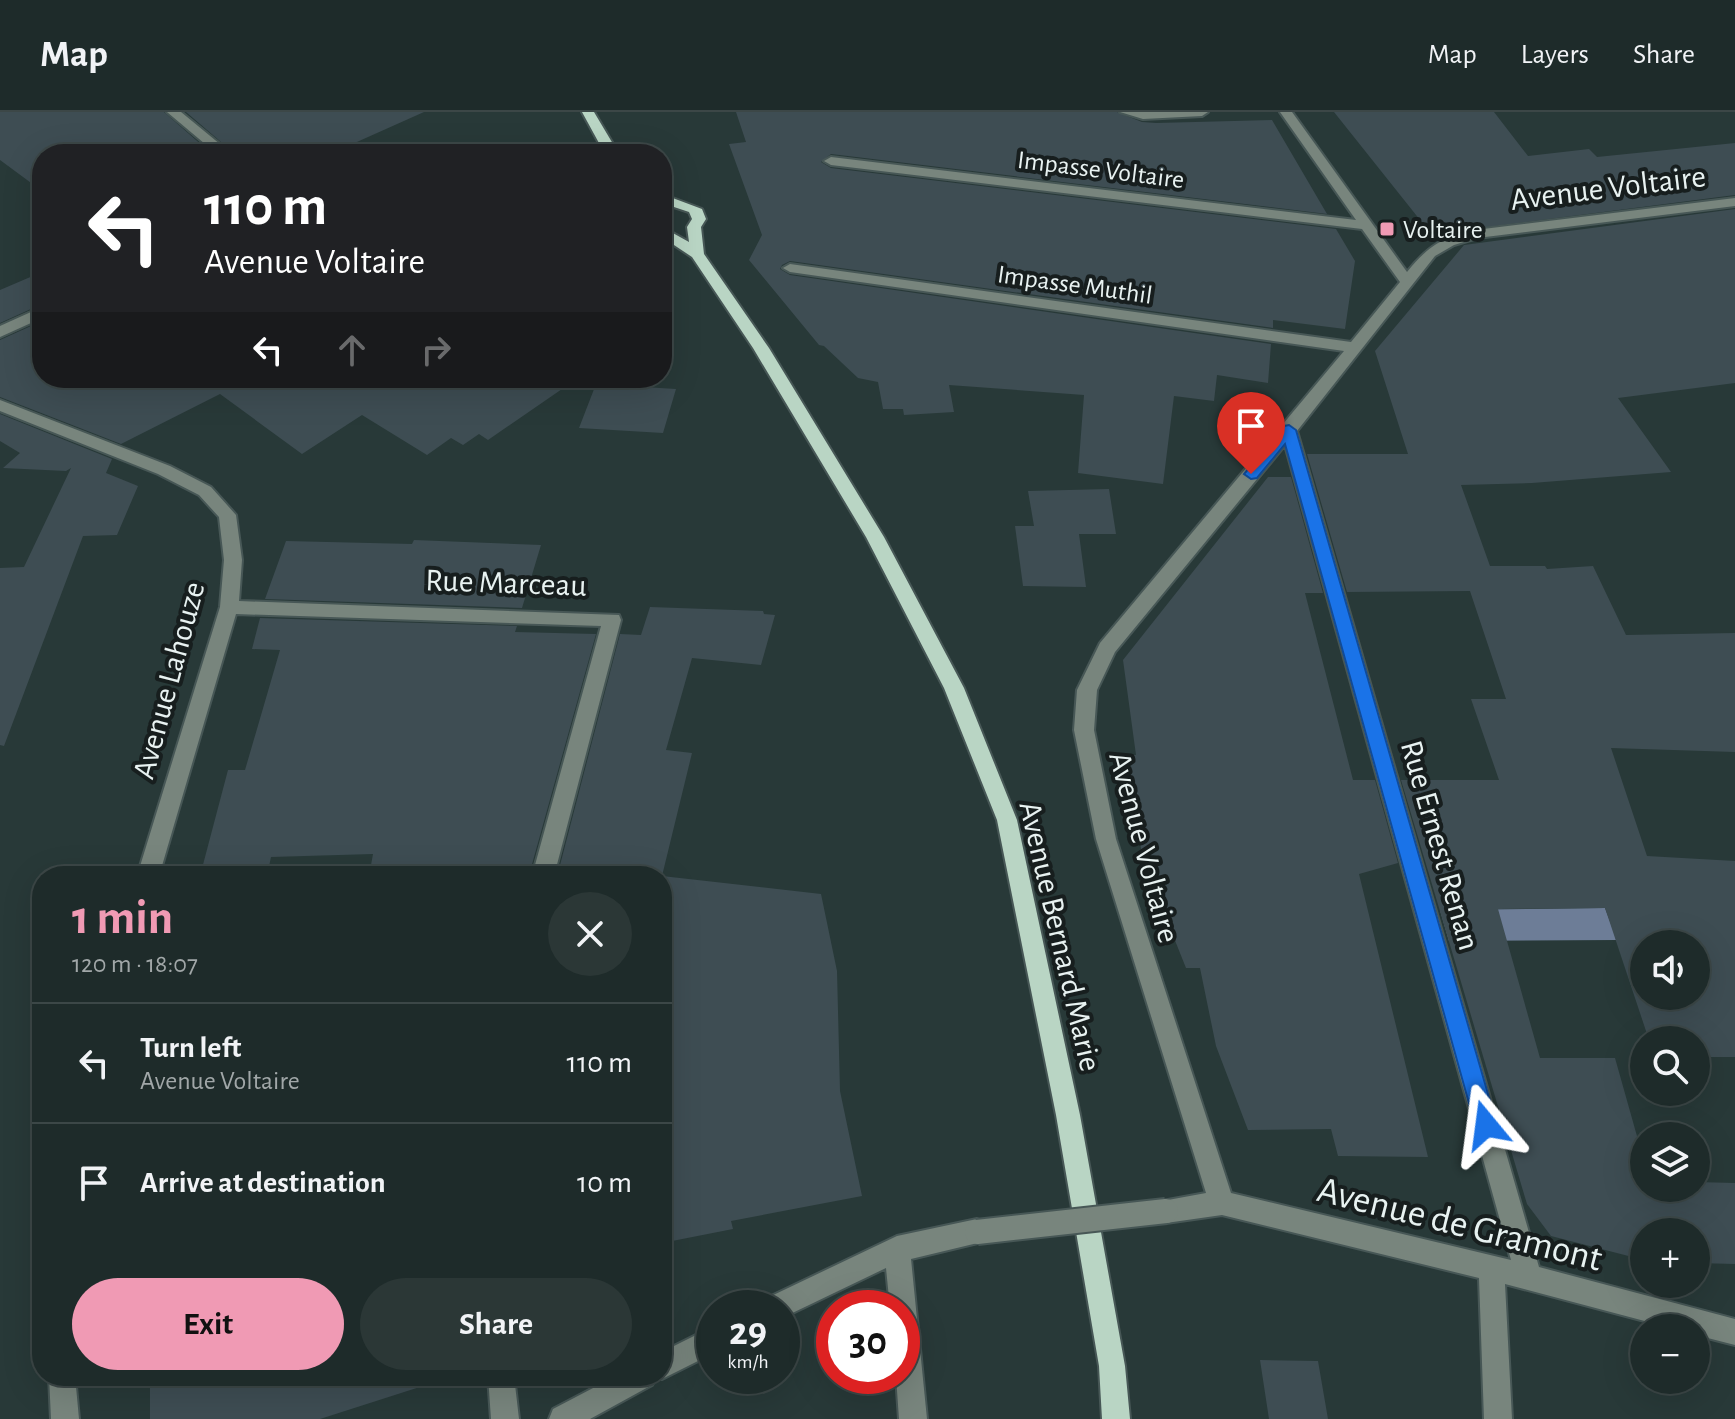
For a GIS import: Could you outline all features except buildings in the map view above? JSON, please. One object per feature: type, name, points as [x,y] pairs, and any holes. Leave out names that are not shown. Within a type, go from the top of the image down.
[{"type":"main road","points":[[588,112],[605,144]]},
{"type":"main road","name":"Avenue Bernard Marie","points":[[672,201],[695,209],[699,219],[694,227],[697,254]]},
{"type":"main road","points":[[672,231],[694,227]]},
{"type":"main road","name":"Avenue Bernard Marie","points":[[672,236],[697,254],[761,348],[875,537],[954,688],[1007,820],[1068,1115],[1112,1366],[1116,1419]]},
{"type":"street","points":[[173,112],[213,144]]},
{"type":"street","points":[[1126,112],[1143,115],[1202,112]]},
{"type":"street","points":[[1286,112],[1408,283]]},
{"type":"street","name":"Impasse Voltaire","points":[[831,161],[1365,225]]},
{"type":"street","name":"Avenue Voltaire","points":[[1222,1203],[1106,839],[1084,730],[1087,690],[1107,648],[1138,607],[1289,430],[1352,347],[1430,253],[1449,242],[1475,234],[1735,202]]},
{"type":"street","name":"Impasse Muthil","points":[[790,268],[1352,347]]},
{"type":"street","points":[[0,332],[32,317]]},
{"type":"street","name":"Avenue Lahouze","points":[[0,405],[164,470],[205,491],[227,515],[233,560],[229,607],[151,866]]},
{"type":"street","name":"Rue Ernest Renan","points":[[1289,430],[1529,1277]]},
{"type":"street","name":"Rue Marceau","points":[[229,607],[612,620],[546,866]]},
{"type":"street","name":"Avenue de Gramont","points":[[800,1296],[897,1249],[977,1232],[1222,1203],[1529,1277],[1735,1332]]},
{"type":"street","points":[[897,1249],[913,1419]]},
{"type":"street","points":[[1492,1270],[1498,1419]]},
{"type":"street","points":[[672,1361],[696,1348]]},
{"type":"street","points":[[63,1386],[65,1419]]},
{"type":"street","points":[[502,1386],[505,1419]]},
{"type":"street","points":[[563,1419],[624,1386]]},
{"type":"water","points":[[1605,908],[1617,940],[1449,941],[1440,910]]},
{"type":"place","name":"Voltaire","points":[[1387,229]]},
{"type":"route","points":[[1251,474],[1289,430],[1486,1125]]}]
